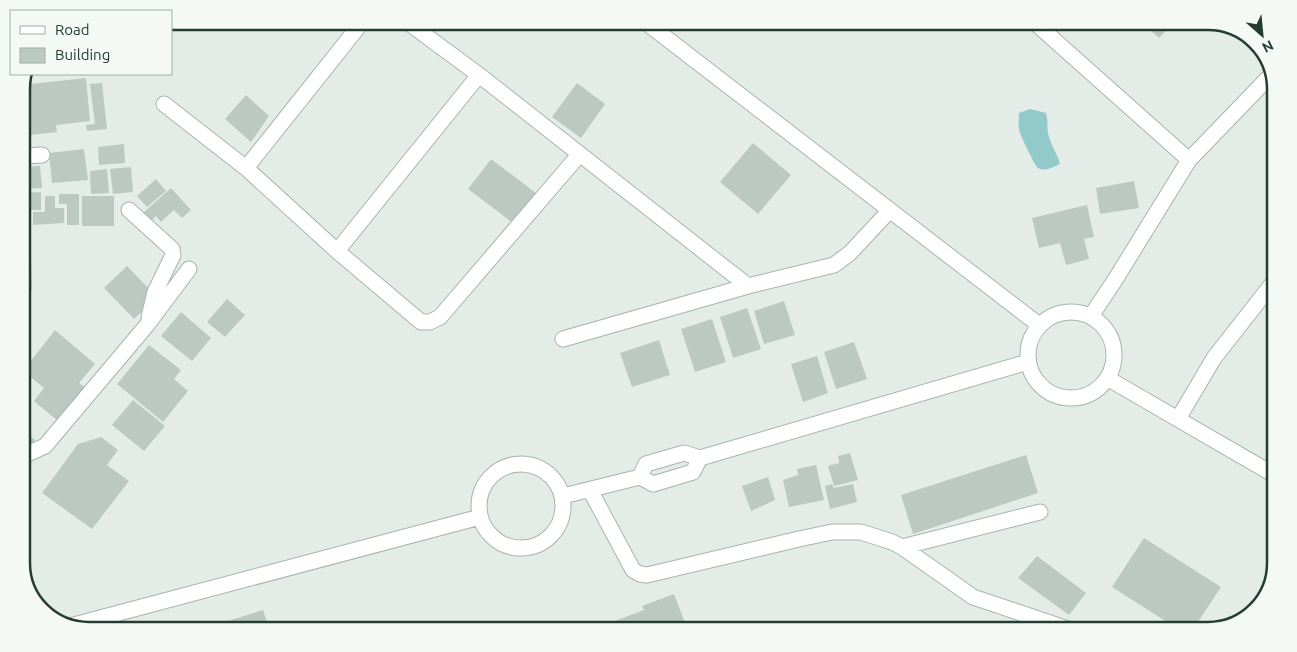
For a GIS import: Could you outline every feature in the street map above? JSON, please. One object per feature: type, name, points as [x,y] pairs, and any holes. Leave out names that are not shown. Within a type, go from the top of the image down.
[{"type":"street","points":[[246,168],[356,30]]},
{"type":"street","points":[[418,30],[479,75],[748,286]]},
{"type":"street","points":[[656,30],[1039,326]]},
{"type":"street","points":[[1043,30],[1189,160]]},
{"type":"street","points":[[337,251],[479,75]]},
{"type":"street","points":[[1091,316],[1189,160],[1266,80]]},
{"type":"street","points":[[164,104],[246,168],[337,251],[420,322],[430,322],[440,317],[579,155]]},
{"type":"street","points":[[30,156],[42,155]]},
{"type":"street","points":[[129,210],[172,249],[173,255],[155,292],[147,325]]},
{"type":"street","points":[[563,339],[748,286],[834,265],[850,253],[890,210]]},
{"type":"street","points":[[30,452],[45,446],[147,325],[189,269]]},
{"type":"street","points":[[1178,419],[1214,358],[1267,290]]},
{"type":"street","points":[[1064,312],[1078,312],[1091,316],[1102,325],[1110,337],[1114,350],[1113,365],[1107,378],[1097,389],[1084,396],[1070,398],[1055,395],[1042,388],[1033,376],[1028,362],[1028,349],[1032,336],[1039,326],[1050,317],[1064,312]]},
{"type":"street","points":[[640,477],[646,464],[684,453],[700,458],[1028,362]]},
{"type":"street","points":[[1107,378],[1267,471]]},
{"type":"street","points":[[563,496],[640,477],[653,484],[672,479],[693,472],[700,458]]},
{"type":"street","points":[[525,464],[538,467],[549,474],[558,484],[563,496],[564,511],[560,525],[551,537],[538,545],[524,549],[509,547],[496,541],[486,530],[480,517],[479,503],[482,490],[489,479],[499,470],[511,465],[525,464]]},
{"type":"street","points":[[590,490],[633,570],[640,574],[647,575],[799,538],[832,532],[861,532],[902,547],[974,597],[1047,622]]},
{"type":"street","points":[[902,547],[1040,512]]},
{"type":"street","points":[[86,622],[480,517]]},
{"type":"water","points":[[1030,109],[1046,113],[1049,137],[1060,164],[1049,169],[1038,168],[1020,132],[1019,113]]},
{"type":"building","points":[[1150,30],[1167,30],[1159,38]]},
{"type":"building","points":[[86,78],[90,121],[56,125],[57,132],[30,135],[30,84]]},
{"type":"building","points":[[102,83],[107,129],[87,131],[86,125],[95,124],[90,84]]},
{"type":"building","points":[[577,83],[605,104],[581,138],[552,117]]},
{"type":"building","points":[[246,95],[269,116],[251,142],[225,119]]},
{"type":"building","points":[[753,143],[791,175],[758,214],[720,182]]},
{"type":"building","points":[[124,144],[125,163],[99,165],[98,147]]},
{"type":"building","points":[[84,149],[88,180],[52,183],[49,153]]},
{"type":"building","points":[[491,159],[536,193],[513,223],[468,189]]},
{"type":"building","points":[[40,166],[42,188],[30,189],[30,167]]},
{"type":"building","points":[[131,167],[133,192],[113,194],[110,169]]},
{"type":"building","points":[[107,169],[109,193],[91,194],[90,171]]},
{"type":"building","points":[[156,179],[166,191],[147,207],[137,196]]},
{"type":"building","points":[[1134,181],[1139,208],[1100,214],[1096,188]]},
{"type":"building","points":[[171,188],[191,210],[182,218],[174,210],[161,222],[156,216],[150,222],[143,213]]},
{"type":"building","points":[[41,192],[41,210],[30,210],[30,193]]},
{"type":"building","points":[[59,194],[79,194],[79,225],[67,225],[67,204],[59,204]]},
{"type":"building","points":[[45,196],[55,196],[55,208],[64,208],[64,223],[33,225],[33,212],[45,212]]},
{"type":"building","points":[[82,196],[114,196],[114,226],[82,226]]},
{"type":"building","points":[[1087,205],[1094,237],[1084,239],[1089,259],[1066,265],[1060,243],[1039,248],[1032,218]]},
{"type":"building","points":[[30,261],[31,261],[32,290],[30,290]]},
{"type":"building","points":[[127,266],[152,292],[144,300],[149,305],[134,319],[104,288]]},
{"type":"building","points":[[227,299],[245,315],[225,337],[207,322]]},
{"type":"building","points":[[784,301],[795,335],[764,344],[754,311]]},
{"type":"building","points":[[747,308],[761,349],[733,358],[720,317]]},
{"type":"building","points":[[181,312],[211,338],[192,361],[161,336]]},
{"type":"building","points":[[712,319],[726,362],[695,372],[681,329]]},
{"type":"building","points":[[55,330],[95,364],[79,383],[86,388],[58,421],[34,401],[44,388],[30,377],[30,362]]},
{"type":"building","points":[[659,340],[670,375],[632,387],[620,353]]},
{"type":"building","points":[[854,342],[867,379],[836,389],[824,352]]},
{"type":"building","points":[[149,345],[181,370],[174,379],[188,391],[163,422],[117,384]]},
{"type":"building","points":[[817,356],[828,393],[803,402],[791,364]]},
{"type":"building","points":[[133,400],[165,426],[144,451],[112,425]]},
{"type":"building","points":[[30,436],[35,440],[30,447]]},
{"type":"building","points":[[101,437],[118,450],[107,465],[129,481],[92,529],[42,493],[78,444]]},
{"type":"building","points":[[850,453],[858,480],[834,486],[828,466],[839,463],[838,456]]},
{"type":"building","points":[[1026,455],[1038,493],[913,534],[901,495]]},
{"type":"building","points":[[816,465],[824,500],[789,507],[783,480],[798,475],[797,469]]},
{"type":"building","points":[[768,477],[775,500],[751,511],[742,486]]},
{"type":"building","points":[[832,484],[834,488],[853,484],[857,502],[830,509],[825,486]]},
{"type":"building","points":[[1144,538],[1221,587],[1198,622],[1167,622],[1112,587]]},
{"type":"building","points":[[1037,556],[1086,593],[1069,615],[1018,578]]},
{"type":"building","points":[[674,594],[685,622],[612,622],[644,610],[642,606]]},
{"type":"building","points":[[263,610],[267,622],[225,622]]}]
